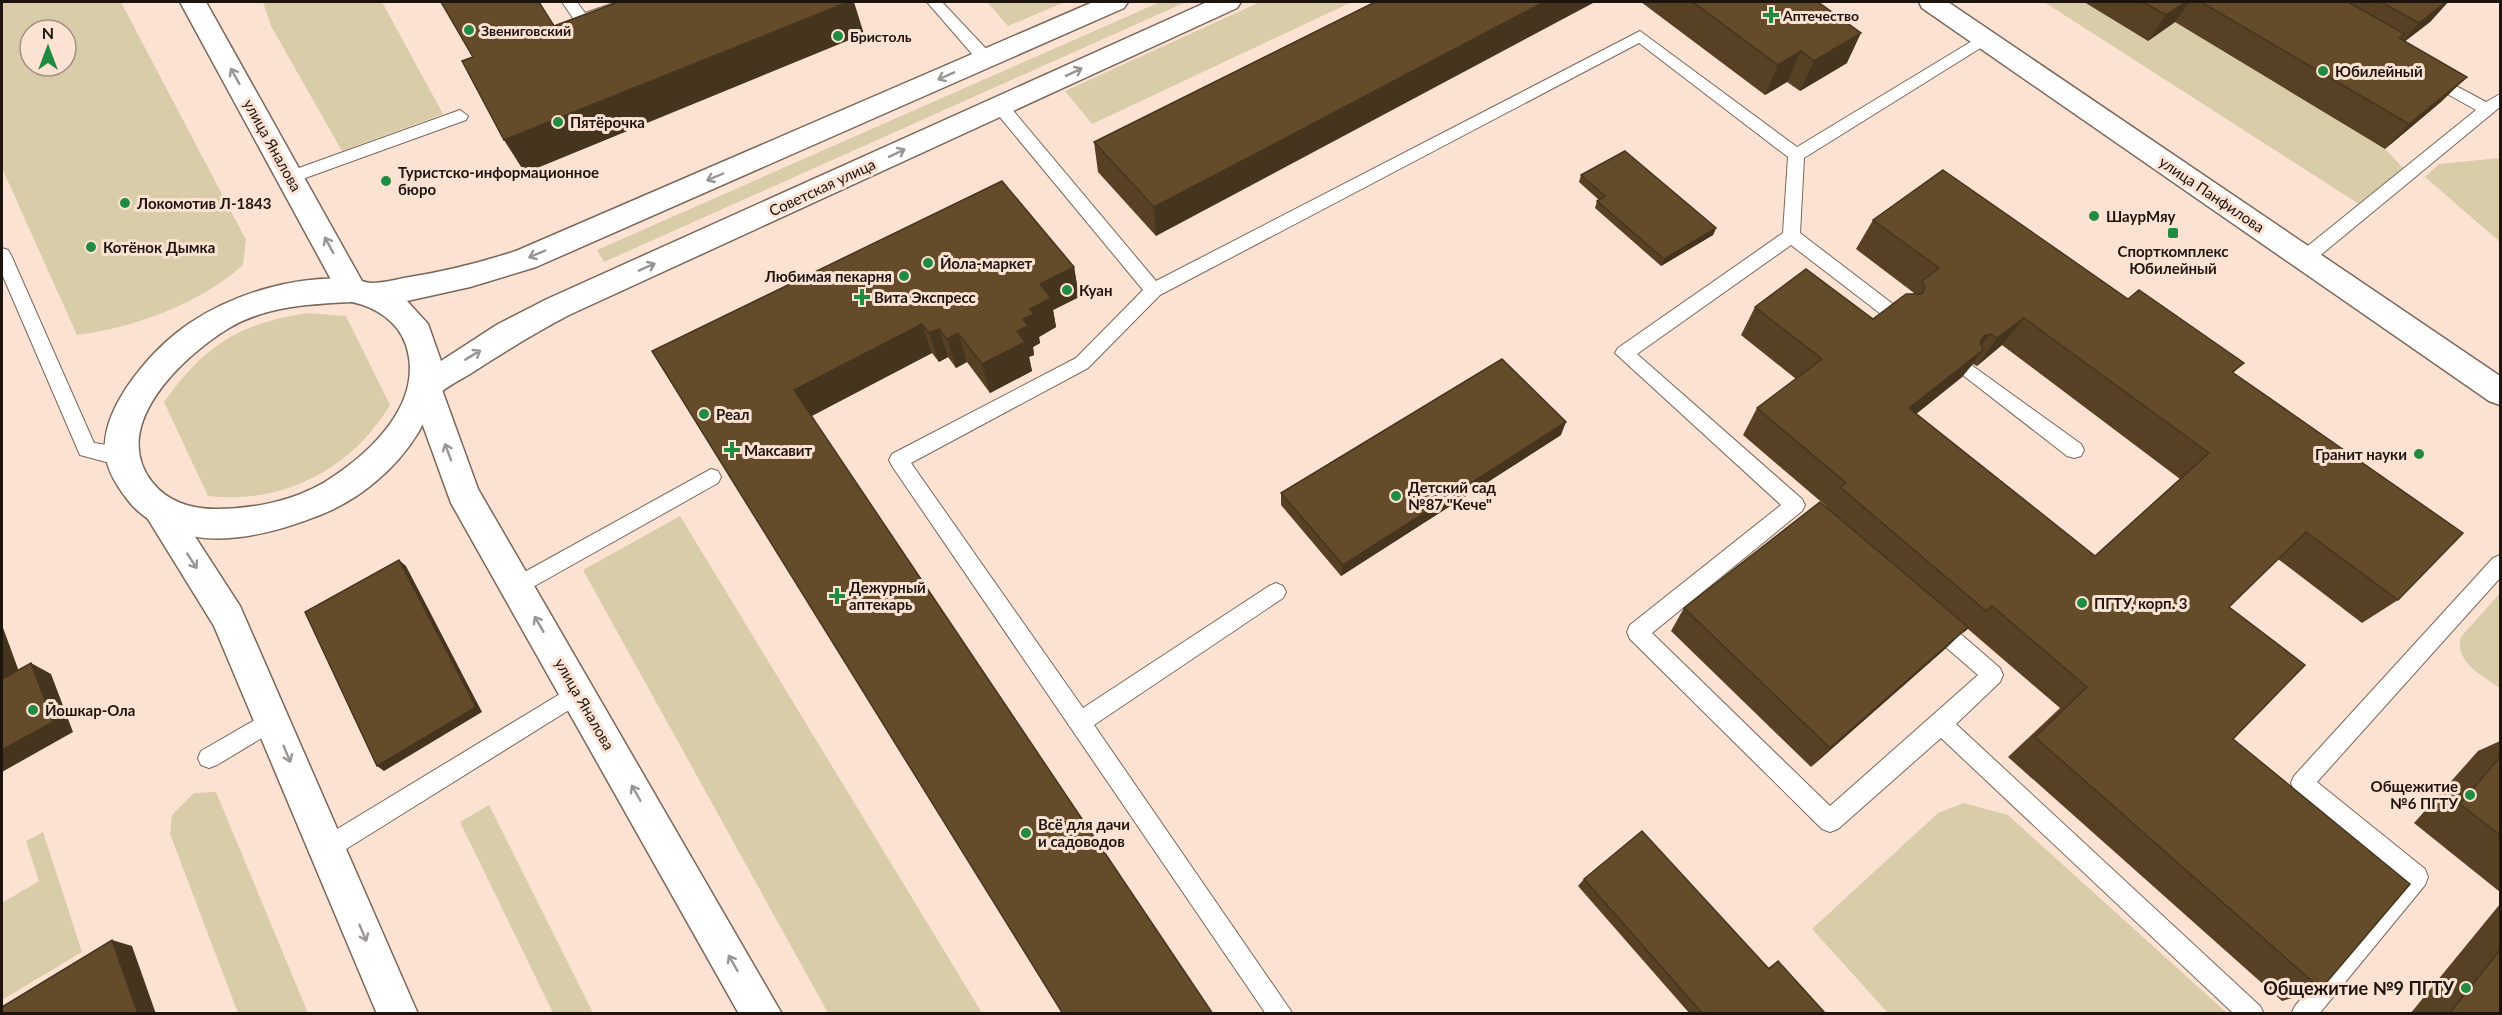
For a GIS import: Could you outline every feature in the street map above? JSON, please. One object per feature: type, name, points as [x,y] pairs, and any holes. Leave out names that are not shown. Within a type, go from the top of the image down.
[{"type":"main road","name":"улица Яналова","points":[[193,2],[291,177],[364,292]]},
{"type":"main road","points":[[398,1014],[228,618],[160,512],[132,487],[121,454],[127,416],[148,378],[182,344],[220,319],[265,301],[305,292],[364,292],[441,284],[526,259],[1115,2]]},
{"type":"main road","name":"Советская улица","points":[[425,387],[509,333],[558,307],[1228,2]]},
{"type":"main road","name":"улица Панфилова","points":[[1932,2],[2498,389]]},
{"type":"main road","points":[[160,512],[193,522],[231,524],[273,518],[315,503],[354,481],[386,453],[412,418],[425,387],[427,364],[424,346],[409,320],[364,292]]},
{"type":"main road","name":"улица Яналова","points":[[425,387],[464,493],[762,1014]]},
{"type":"lane","points":[[570,2],[582,20],[631,2]]},
{"type":"lane","points":[[934,2],[985,58]]},
{"type":"lane","points":[[1281,1014],[899,460],[1082,363],[1154,290],[1640,36],[1796,155]]},
{"type":"lane","points":[[1796,155],[1987,39]]},
{"type":"lane","points":[[2305,258],[2494,105],[2418,70]]},
{"type":"lane","points":[[1000,106],[1154,290]]},
{"type":"lane","points":[[291,177],[460,116]]},
{"type":"lane","points":[[1791,236],[1796,155]]},
{"type":"lane","points":[[1791,236],[1896,315]]},
{"type":"lane","points":[[1791,236],[1624,353],[1813,520]]},
{"type":"lane","points":[[2,255],[87,449],[106,454],[121,454]]},
{"type":"lane","points":[[1970,371],[2074,450]]},
{"type":"lane","points":[[517,586],[711,477]]},
{"type":"lane","points":[[1795,505],[1637,632],[1830,821],[1941,724],[1993,675],[1921,613]]},
{"type":"lane","points":[[2303,1014],[2417,877],[2302,783],[2500,564]]},
{"type":"lane","points":[[1080,722],[1276,592]]},
{"type":"lane","points":[[327,848],[578,693]]},
{"type":"lane","points":[[209,758],[272,720]]},
{"type":"lane","points":[[1941,724],[2252,1014]]},
{"type":"shaded area","points":[[2,2],[121,2],[246,240],[243,265],[207,291],[143,320],[99,332],[77,335],[2,168]]},
{"type":"shaded area","points":[[263,2],[382,2],[443,114],[342,151],[271,26]]},
{"type":"shaded area","points":[[987,2],[1065,2],[1008,26]]},
{"type":"shaded area","points":[[1160,2],[1186,2],[604,262],[597,250]]},
{"type":"shaded area","points":[[1260,2],[1352,2],[1092,124],[1065,91]]},
{"type":"shaded area","points":[[2044,2],[2084,2],[2148,41],[2175,22],[2385,149],[2403,168],[2359,204]]},
{"type":"shaded area","points":[[2500,158],[2500,242],[2425,177],[2439,164]]},
{"type":"shaded area","points":[[308,313],[346,316],[390,405],[374,428],[356,447],[335,464],[312,478],[262,495],[208,496],[164,402],[194,366],[225,340],[262,323]]},
{"type":"shaded area","points":[[680,516],[982,1013],[828,1013],[583,570]]},
{"type":"shaded area","points":[[2500,593],[2500,688],[2478,673],[2466,661],[2460,646],[2461,637]]},
{"type":"shaded area","points":[[216,792],[308,1013],[238,1013],[170,834],[172,815],[194,793]]},
{"type":"shaded area","points":[[1964,803],[2008,815],[2227,1013],[1888,1013],[1812,929],[1938,813]]},
{"type":"shaded area","points":[[489,805],[593,1013],[553,1013],[460,822]]},
{"type":"shaded area","points":[[43,832],[82,952],[2,1000],[2,903],[39,881],[26,841]]},
{"type":"building","points":[[441,2],[539,2],[554,26],[618,2],[848,2],[504,140],[462,61],[473,57]]},
{"type":"building","points":[[1375,2],[1544,2],[1154,207],[1094,142]]},
{"type":"building","points":[[1693,2],[1818,2],[1861,33],[1814,61],[1801,51],[1778,65]]},
{"type":"building","points":[[2143,2],[2186,2],[2166,15]]},
{"type":"building","points":[[2201,2],[2348,2],[2405,34],[2399,38],[2467,77],[2409,124]]},
{"type":"building","points":[[2381,2],[2446,2],[2419,23]]},
{"type":"building","points":[[1625,151],[1716,228],[1664,259],[1597,201],[1605,196],[1581,175]]},
{"type":"building","name":"ПГТУ, корп. 3","points":[[1943,170],[2128,299],[2139,290],[2244,363],[2232,372],[2463,533],[2398,600],[2306,532],[2229,607],[2305,665],[2233,739],[2410,884],[2321,989],[2035,737],[2087,687],[1992,606],[1986,611],[1840,487],[1846,483],[1757,408],[1822,359],[1755,307],[1806,269],[1873,319],[1906,294],[1922,294],[1925,287],[1922,281],[1939,268],[1873,220]],"holes":[[[2024,318],[2209,453],[2095,556],[1909,408],[1983,350],[1980,342],[1984,336],[1990,334],[1997,338]]]},
{"type":"building","points":[[1002,181],[1074,267],[1040,284],[1051,298],[1030,309],[1034,314],[1023,319],[1028,326],[1017,331],[1025,342],[982,364],[958,333],[947,339],[939,329],[929,333],[922,324],[794,390],[1213,1014],[1063,1014],[652,351]]},
{"type":"building","points":[[1502,359],[1566,422],[1343,565],[1281,493]]},
{"type":"building","points":[[1820,502],[1968,627],[1830,748],[1684,608]]},
{"type":"building","points":[[399,560],[476,707],[377,766],[305,612]]},
{"type":"building","points":[[31,663],[53,722],[2,750],[2,670],[4,678]]},
{"type":"building","points":[[2500,757],[2500,835],[2460,804]]},
{"type":"building","points":[[1642,831],[1769,969],[1778,961],[1826,1014],[1703,1014],[1584,879]]},
{"type":"building","points":[[112,940],[138,1014],[2,1014],[2,1007]]},
{"type":"building","points":[[2500,950],[2500,1014],[2449,1014]]},
{"type":"place","name":"Аптечество","points":[[1771,15]]},
{"type":"place","name":"Звениговский","points":[[469,30]]},
{"type":"place","name":"Бристоль","points":[[838,36]]},
{"type":"place","name":"Юбилейный","points":[[2323,71]]},
{"type":"place","name":"Пятёрочка","points":[[558,122]]},
{"type":"place","name":"Туристско-информационное бюро","points":[[386,181]]},
{"type":"place","name":"Локомотив Л-1843","points":[[125,203]]},
{"type":"place","name":"ШаурМяу","points":[[2094,216]]},
{"type":"place","name":"Спорткомплекс Юбилейный","points":[[2173,233]]},
{"type":"place","name":"Котёнок Дымка","points":[[91,247]]},
{"type":"place","name":"Йола-маркет","points":[[928,263]]},
{"type":"place","name":"Любимая пекарня","points":[[904,276]]},
{"type":"place","name":"Куан","points":[[1067,290]]},
{"type":"place","name":"Вита Экспресс","points":[[862,297]]},
{"type":"place","name":"Реал","points":[[704,414]]},
{"type":"place","name":"Максавит","points":[[732,450]]},
{"type":"place","name":"Гранит науки","points":[[2419,454]]},
{"type":"place","name":"Детский сад №87 \"Кече\"","points":[[1396,496]]},
{"type":"place","name":"Дежурный аптекарь","points":[[837,596]]},
{"type":"place","name":"ПГТУ, корп. 3","points":[[2082,603]]},
{"type":"place","name":"Йошкар-Ола","points":[[33,710]]},
{"type":"place","name":"Общежитие №6 ПГТУ","points":[[2470,795]]},
{"type":"place","name":"Всё для дачи и садоводов","points":[[1026,833]]},
{"type":"place","name":"Общежитие №9 ПГТУ","points":[[2466,988]]}]
